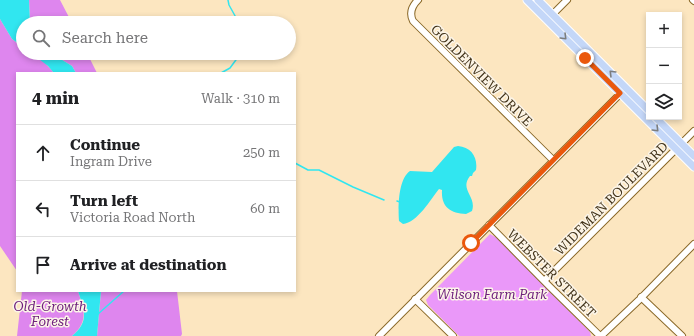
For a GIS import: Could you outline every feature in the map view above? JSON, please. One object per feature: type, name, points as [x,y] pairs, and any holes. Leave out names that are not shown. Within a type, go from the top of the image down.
[{"type":"main road","points":[[527,0],[694,167]]},
{"type":"main road","points":[[538,0],[646,108]]},
{"type":"main road","points":[[658,120],[694,156]]},
{"type":"street","name":"GOLDENVIEW DRIVE","points":[[418,0],[413,5],[411,16],[413,21],[553,160]]},
{"type":"street","points":[[547,20],[567,0]]},
{"type":"street","points":[[380,336],[415,299],[626,88]]},
{"type":"street","name":"WIDEMAN BOULEVARD","points":[[544,281],[694,131]]},
{"type":"street","name":"WEBSTER STREET","points":[[489,225],[600,336]]},
{"type":"street","points":[[600,336],[694,244]]},
{"type":"street","points":[[641,297],[682,336]]},
{"type":"street","points":[[415,299],[453,336]]},
{"type":"green space","points":[[29,0],[60,0],[68,16],[30,16]]},
{"type":"green space","name":"Old-Growth Forest","points":[[0,19],[12,39],[16,42],[16,60],[41,60],[53,72],[16,72],[16,270],[0,246]]},
{"type":"green space","points":[[62,60],[90,60],[96,72],[75,72],[72,66]]},
{"type":"green space","name":"Wilson Farm Park","points":[[490,234],[497,238],[590,332],[591,336],[459,336],[428,305],[426,300],[430,295]]},
{"type":"green space","name":"Old-Growth Forest","points":[[22,292],[78,292],[84,315],[81,325],[72,336],[17,336]]},
{"type":"green space","points":[[101,292],[177,292],[181,336],[97,336]]},
{"type":"water","points":[[0,0],[29,0],[30,16],[16,16],[16,42],[12,39],[0,19]]},
{"type":"water","points":[[40,60],[62,60],[72,66],[75,72],[53,72]]},
{"type":"water","points":[[458,146],[467,148],[473,154],[476,161],[476,170],[472,176],[470,176],[466,185],[472,201],[472,211],[466,214],[455,212],[448,208],[443,201],[442,190],[439,189],[428,204],[413,220],[403,224],[399,221],[399,202],[401,187],[406,175],[410,171],[432,172],[454,147]]},
{"type":"water","points":[[78,292],[101,292],[97,336],[72,336],[78,331],[83,320],[84,315]]},
{"type":"waterway","points":[[228,0],[235,16]]},
{"type":"waterway","points":[[223,72],[230,68],[236,60]]},
{"type":"waterway","points":[[296,164],[308,170],[319,170],[384,200]]},
{"type":"waterway","points":[[98,314],[123,292]]},
{"type":"route","points":[[471,243],[620,93],[585,58]]}]
